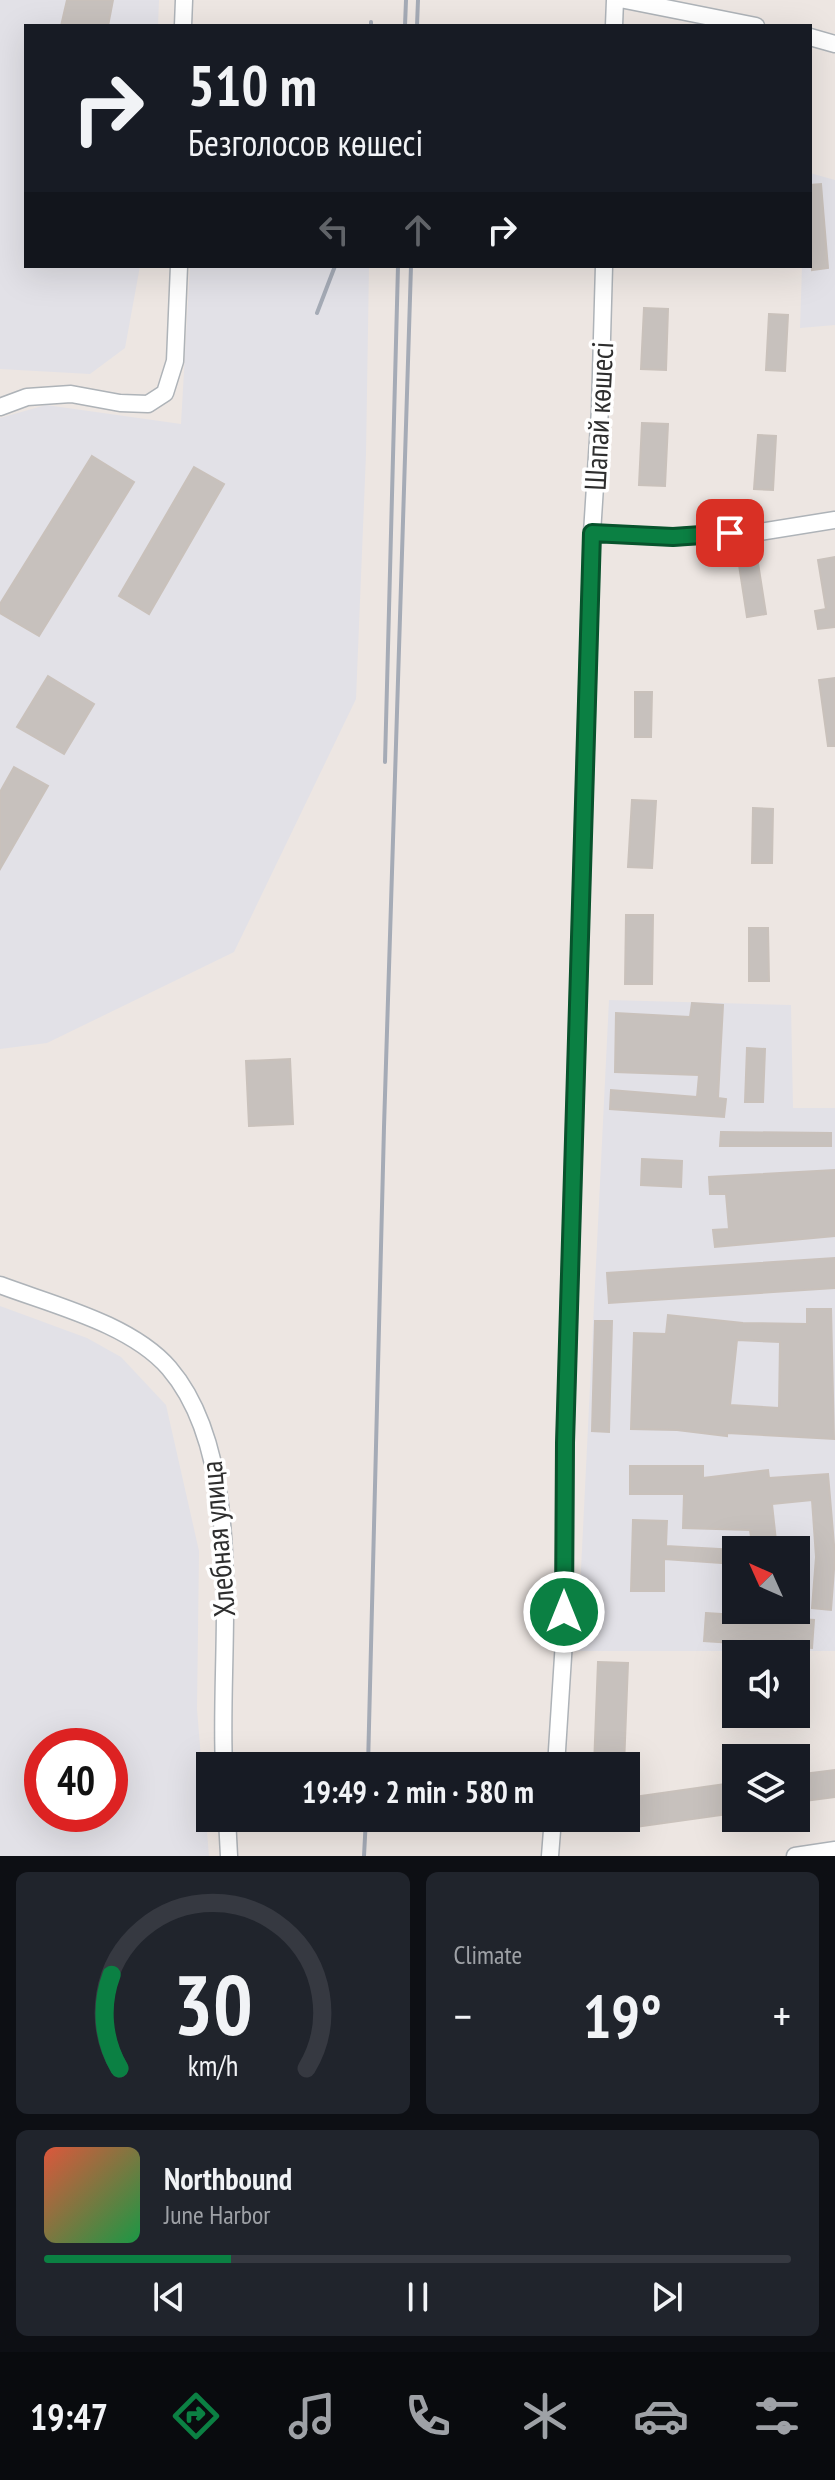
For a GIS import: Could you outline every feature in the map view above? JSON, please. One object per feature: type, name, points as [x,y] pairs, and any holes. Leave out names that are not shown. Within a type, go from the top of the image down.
[{"type":"street","points":[[183,24],[184,0]]},
{"type":"street","points":[[614,24],[615,0]]},
{"type":"street","points":[[625,0],[746,24]]},
{"type":"street","points":[[812,38],[835,44]]},
{"type":"street","points":[[0,407],[27,397],[71,394],[120,403],[148,404],[165,393],[175,361],[179,268]]},
{"type":"street","name":"Шапай көшесі","points":[[557,1752],[564,1641],[565,1443],[592,533],[600,409],[604,268]]},
{"type":"street","points":[[592,533],[673,537],[759,532],[835,520]]},
{"type":"street","name":"Хлебная улица","points":[[0,1285],[93,1319],[139,1343],[168,1367],[196,1409],[211,1454],[223,1555],[224,1752]]},
{"type":"street","points":[[228,1832],[229,1856]]},
{"type":"street","points":[[550,1856],[552,1832]]},
{"type":"street","points":[[795,1856],[835,1850]]},
{"type":"shaded area","points":[[0,0],[159,0],[158,24],[24,24],[24,268],[140,268],[125,348],[90,374],[0,369]]},
{"type":"shaded area","points":[[812,174],[835,180],[835,325],[800,328],[802,268],[812,268]]},
{"type":"shaded area","points":[[190,268],[369,268],[366,454],[356,699],[234,952],[47,1043],[0,1049],[0,418],[46,405],[181,424]]},
{"type":"shaded area","points":[[609,1000],[791,1005],[793,1108],[835,1108],[835,1651],[810,1651],[810,1640],[722,1640],[722,1651],[577,1651]]},
{"type":"shaded area","points":[[0,1306],[87,1338],[121,1357],[166,1405],[199,1551],[197,1709],[201,1752],[196,1752],[196,1832],[207,1832],[209,1856],[0,1856]]},
{"type":"building","points":[[67,0],[113,0],[108,24],[61,24]]},
{"type":"building","points":[[821,184],[828,268],[812,270],[812,268],[812,185]]},
{"type":"building","points":[[644,308],[668,309],[666,370],[641,369]]},
{"type":"building","points":[[769,314],[788,315],[785,371],[766,370]]},
{"type":"building","points":[[642,423],[668,424],[665,486],[639,485]]},
{"type":"building","points":[[758,435],[776,436],[773,490],[754,489]]},
{"type":"building","points":[[92,456],[134,482],[39,636],[0,613],[0,604]]},
{"type":"building","points":[[194,467],[224,484],[149,614],[119,596]]},
{"type":"building","points":[[835,557],[835,627],[818,629],[815,611],[826,609],[818,560]]},
{"type":"building","points":[[758,563],[766,614],[747,617],[739,565]]},
{"type":"building","points":[[48,676],[94,704],[64,754],[17,727]]},
{"type":"building","points":[[835,678],[835,746],[828,746],[819,680]]},
{"type":"building","points":[[635,692],[652,692],[651,737],[635,737]]},
{"type":"building","points":[[14,767],[48,786],[0,869],[0,792]]},
{"type":"building","points":[[632,800],[656,801],[652,868],[628,867]]},
{"type":"building","points":[[753,808],[773,809],[772,863],[752,863]]},
{"type":"building","points":[[626,915],[653,915],[652,984],[625,984]]},
{"type":"building","points":[[749,928],[768,928],[769,981],[749,981]]},
{"type":"building","points":[[692,1003],[723,1005],[718,1098],[726,1099],[724,1117],[610,1109],[611,1090],[697,1097],[699,1075],[615,1072],[616,1013],[690,1017]]},
{"type":"building","points":[[747,1048],[765,1049],[763,1102],[745,1102]]},
{"type":"building","points":[[290,1059],[293,1124],[249,1126],[246,1061]]},
{"type":"building","points":[[721,1132],[831,1133],[831,1146],[720,1146]]},
{"type":"building","points":[[642,1159],[682,1161],[681,1187],[641,1185]]},
{"type":"building","points":[[835,1170],[835,1236],[715,1247],[713,1230],[729,1229],[726,1194],[710,1194],[709,1177]]},
{"type":"building","points":[[835,1258],[835,1288],[609,1303],[607,1273]]},
{"type":"building","points":[[807,1309],[831,1309],[834,1439],[631,1429],[634,1333],[666,1334],[668,1315],[743,1323],[807,1324]],"holes":[[[737,1340],[780,1342],[779,1408],[730,1405]]]},
{"type":"building","points":[[595,1321],[612,1321],[609,1432],[592,1431]]},
{"type":"building","points":[[630,1466],[703,1466],[703,1478],[768,1470],[769,1478],[828,1474],[835,1556],[831,1610],[812,1608],[816,1557],[812,1500],[772,1504],[775,1536],[751,1536],[750,1530],[683,1528],[684,1494],[630,1494]]},
{"type":"building","points":[[633,1520],[667,1521],[666,1546],[722,1549],[722,1563],[664,1559],[664,1591],[631,1591]]},
{"type":"building","points":[[706,1613],[722,1614],[722,1624],[810,1624],[810,1620],[814,1620],[812,1648],[810,1640],[704,1641]]},
{"type":"building","points":[[598,1662],[628,1663],[625,1752],[595,1752]]},
{"type":"building","points":[[835,1770],[835,1797],[810,1800],[810,1773]]},
{"type":"building","points":[[722,1785],[722,1815],[640,1826],[640,1796]]},
{"type":"railway","points":[[405,24],[406,0]]},
{"type":"railway","points":[[417,24],[418,0]]},
{"type":"railway","points":[[317,313],[334,268]]},
{"type":"railway","points":[[385,762],[398,268]]},
{"type":"railway","points":[[368,1752],[411,268]]},
{"type":"railway","points":[[364,1856],[365,1832]]},
{"type":"route","points":[[564,1612],[565,1443],[592,533],[673,537],[730,533]]}]
